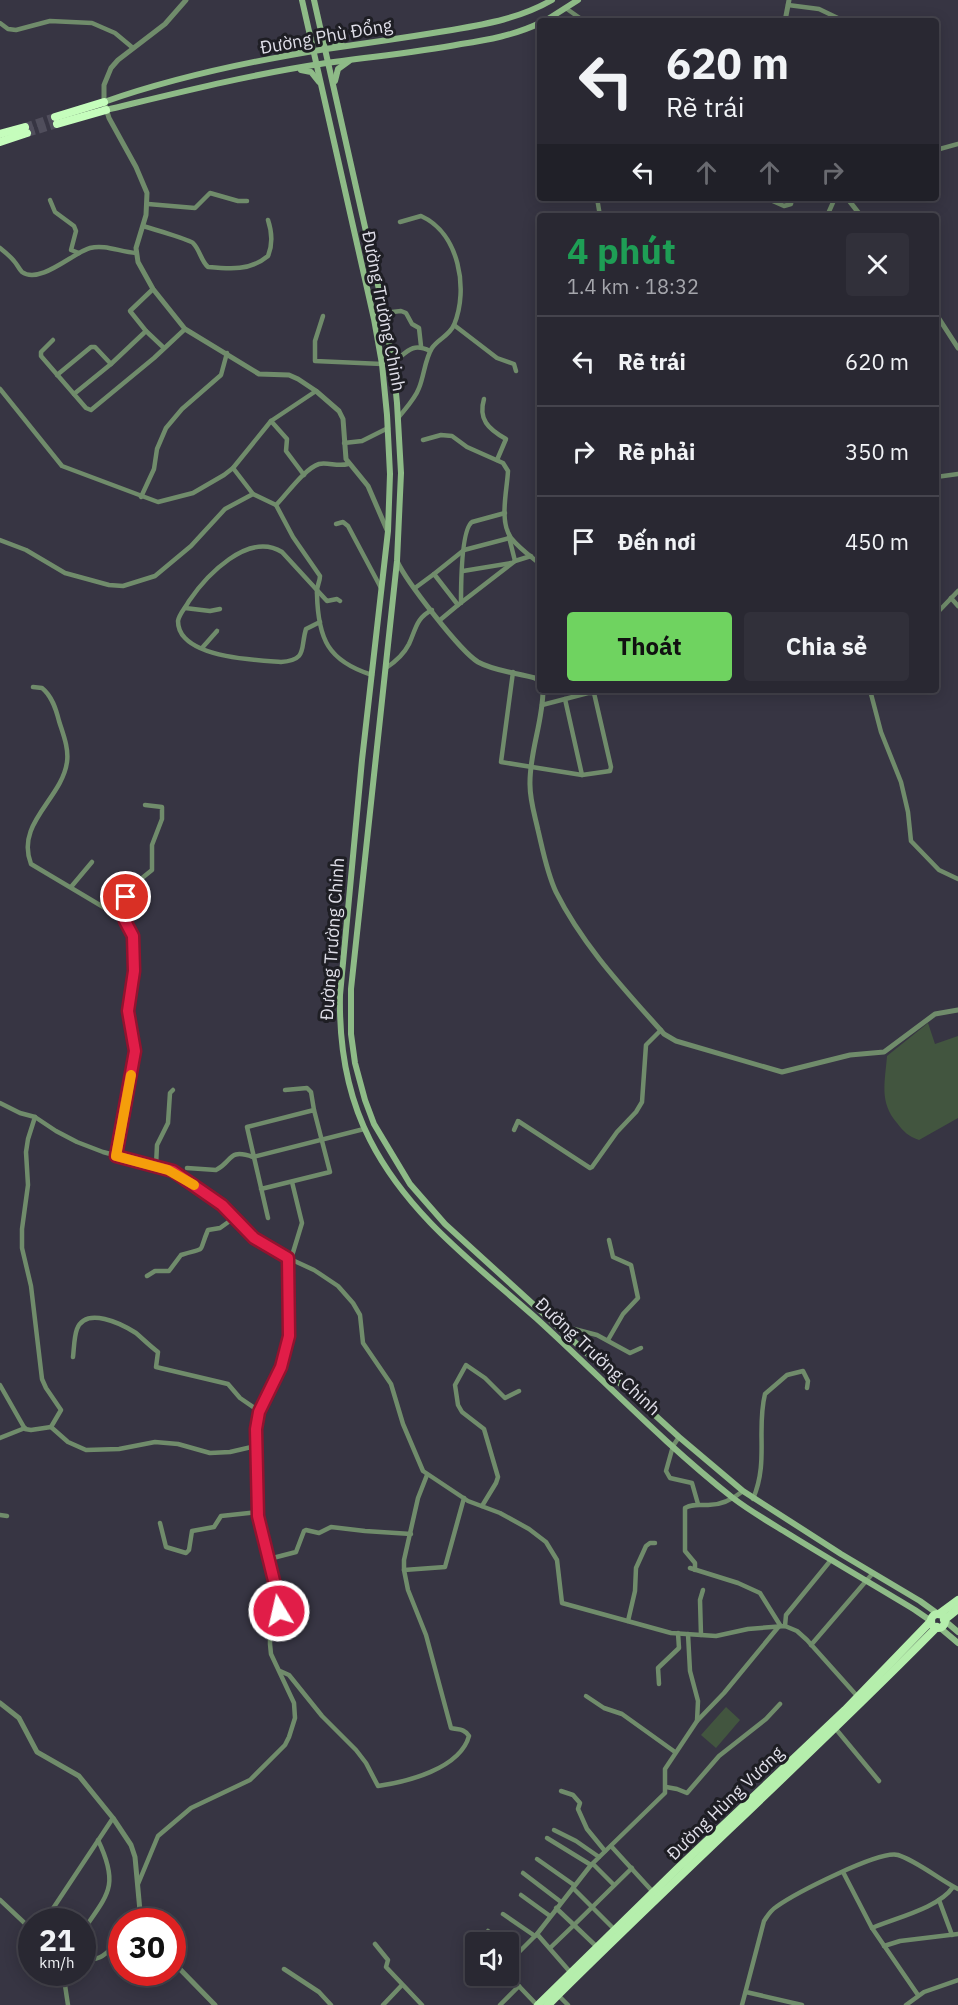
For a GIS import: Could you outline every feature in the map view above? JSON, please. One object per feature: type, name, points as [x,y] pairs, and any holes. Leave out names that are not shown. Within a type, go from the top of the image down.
[{"type":"highway","points":[[56,120],[105,106]]},
{"type":"highway","points":[[0,132],[26,130],[0,141]]},
{"type":"highway","points":[[940,1616],[958,1600]]},
{"type":"highway","points":[[940,1616],[943,1625],[936,1625],[932,1617],[958,1609]]},
{"type":"highway","name":"Đường Hùng Vương","points":[[548,2005],[572,1972],[653,1892],[936,1625]]},
{"type":"highway","name":"Đường Hùng Vương","points":[[537,2005],[556,1992],[835,1728],[936,1625]]},
{"type":"main road","name":"Đường Trường Chinh","points":[[302,0],[372,309],[382,364],[388,428],[390,474],[388,531],[340,997],[340,1024],[345,1066],[364,1129],[385,1167],[414,1207],[436,1230],[673,1446],[734,1498],[936,1625],[958,1643]]},
{"type":"main road","name":"Đường Trường Chinh","points":[[314,0],[393,363],[401,473],[391,625],[351,997],[352,1050],[358,1078],[374,1124],[410,1184],[445,1224],[679,1437],[753,1498],[940,1616],[958,1632]]},
{"type":"main road","name":"Đường Phù Đổng","points":[[105,106],[140,89],[181,78],[314,51],[482,25],[509,19],[552,0]]},
{"type":"main road","points":[[550,18],[578,0]]},
{"type":"main road","points":[[287,56],[299,51],[307,44],[309,37],[307,22]]},
{"type":"main road","points":[[320,23],[329,40],[337,44],[351,45]]},
{"type":"main road","name":"Đường Phù Đổng","points":[[105,106],[291,69],[485,40],[512,34],[537,24]]},
{"type":"main road","points":[[482,25],[485,40]]},
{"type":"main road","points":[[338,102],[336,72],[343,64],[354,59]]},
{"type":"main road","points":[[291,69],[312,73],[319,82],[323,94]]},
{"type":"main road","points":[[372,309],[383,310]]},
{"type":"main road","points":[[377,624],[391,625]]},
{"type":"main road","points":[[340,997],[351,997]]},
{"type":"main road","points":[[385,1167],[394,1160]]},
{"type":"street","points":[[186,0],[165,24],[118,60],[108,74],[104,85],[105,106],[145,187],[148,204],[136,253],[138,262],[153,289],[185,329],[259,374],[293,376],[316,391],[342,416],[348,464],[368,486],[388,531]]},
{"type":"street","points":[[786,18],[789,3],[819,9],[838,18]]},
{"type":"street","points":[[567,9],[580,18]]},
{"type":"street","points":[[0,23],[3,27],[12,30],[50,21],[92,23],[116,33],[133,48]]},
{"type":"street","points":[[939,149],[958,144]]},
{"type":"street","points":[[148,204],[195,208],[210,193],[238,201],[247,201]]},
{"type":"street","points":[[50,200],[55,212],[74,226],[76,231],[71,250],[79,253]]},
{"type":"street","points":[[773,201],[784,206],[791,204],[792,201]]},
{"type":"street","points":[[849,201],[859,213]]},
{"type":"street","points":[[398,418],[419,390],[430,351],[449,334],[454,325],[460,286],[456,260],[448,239],[442,231],[422,216],[400,222]]},
{"type":"street","points":[[143,226],[189,240],[199,250],[208,267],[234,270],[256,263],[268,256],[271,247],[268,220]]},
{"type":"street","points":[[0,248],[21,271],[28,274],[39,273],[61,265],[88,248],[100,247],[136,253]]},
{"type":"street","points":[[153,289],[130,311],[146,332],[164,348]]},
{"type":"street","points":[[383,310],[406,313],[412,324],[419,327],[421,346]]},
{"type":"street","points":[[324,316],[315,341],[315,361],[382,364]]},
{"type":"street","points":[[939,319],[958,348]]},
{"type":"street","points":[[454,325],[497,358],[514,364],[516,371]]},
{"type":"street","points":[[53,340],[40,354],[43,360],[89,410],[185,329]]},
{"type":"street","points":[[74,394],[146,332]]},
{"type":"street","points":[[393,363],[414,347],[421,346],[430,351]]},
{"type":"street","points":[[57,375],[93,347],[111,364]]},
{"type":"street","points":[[141,496],[154,469],[157,449],[167,426],[182,409],[221,375],[227,353]]},
{"type":"street","points":[[0,389],[60,465],[162,502],[184,496],[209,484],[233,468],[271,421],[316,391]]},
{"type":"street","points":[[484,399],[482,413],[485,423],[506,439],[497,460]]},
{"type":"street","points":[[271,421],[287,439],[286,452],[304,476]]},
{"type":"street","points":[[344,442],[362,441],[388,428]]},
{"type":"street","points":[[423,440],[448,435],[467,447],[505,464],[508,470],[506,513],[513,562]]},
{"type":"street","points":[[276,505],[319,464],[340,466],[348,464]]},
{"type":"street","points":[[233,468],[253,494],[276,505],[320,576],[316,590],[320,622],[330,651],[348,667],[372,675]]},
{"type":"street","points":[[939,477],[958,474]]},
{"type":"street","points":[[0,540],[26,550],[65,573],[109,585],[123,586],[155,576],[191,546],[225,509],[253,494]]},
{"type":"street","points":[[459,604],[464,550],[470,523],[506,513]]},
{"type":"street","points":[[336,524],[343,522],[348,526],[381,588]]},
{"type":"street","points":[[415,588],[464,550],[509,536]]},
{"type":"street","points":[[509,536],[537,561]]},
{"type":"street","points":[[320,622],[306,629],[302,651],[290,661],[221,654],[201,648],[183,637],[178,621],[185,608],[213,572],[242,552],[260,547],[273,548],[282,552],[327,601],[337,599],[340,601]]},
{"type":"street","points":[[463,571],[513,562],[531,556]]},
{"type":"street","points":[[294,565],[307,558]]},
{"type":"street","points":[[397,561],[432,610],[474,659],[486,665],[537,679]]},
{"type":"street","points":[[440,620],[513,562]]},
{"type":"street","points":[[434,574],[459,604]]},
{"type":"street","points":[[462,589],[471,594]]},
{"type":"street","points":[[939,611],[958,591]]},
{"type":"street","points":[[951,598],[958,606]]},
{"type":"street","points":[[185,608],[210,611],[220,609]]},
{"type":"street","points":[[386,668],[397,660],[408,645],[420,617],[432,610]]},
{"type":"street","points":[[201,648],[217,631]]},
{"type":"street","points":[[513,672],[500,760],[503,763],[582,776],[608,772],[611,767],[594,693]]},
{"type":"street","points":[[33,687],[42,688],[51,699],[65,741],[67,760],[60,780],[31,827],[28,844],[29,860],[33,867],[45,871],[125,921],[133,936],[134,971],[128,1011],[135,1051],[116,1156]]},
{"type":"street","points":[[543,693],[530,786],[555,891],[600,963],[661,1030],[676,1041],[782,1072],[850,1055],[884,1052],[935,1014],[958,1010]]},
{"type":"street","points":[[542,705],[587,693]]},
{"type":"street","points":[[871,693],[881,732],[901,782],[908,812],[911,841],[939,870],[958,879]]},
{"type":"street","points":[[565,699],[582,776]]},
{"type":"street","points":[[125,921],[126,891],[152,870],[152,845],[164,814],[159,805],[145,805]]},
{"type":"street","points":[[71,887],[92,862]]},
{"type":"street","points":[[514,1130],[519,1121],[590,1168],[592,1167],[642,1102],[646,1045],[661,1030]]},
{"type":"street","points":[[261,1189],[330,1172],[310,1092],[307,1088],[285,1090]]},
{"type":"street","points":[[156,1166],[157,1145],[168,1123],[170,1093],[173,1090]]},
{"type":"street","points":[[0,1103],[35,1118],[77,1142],[116,1156],[173,1171],[222,1205],[254,1238],[331,1280],[358,1309],[363,1343],[391,1384],[419,1466],[427,1475],[464,1498],[501,1513],[529,1529],[548,1544],[557,1560],[562,1603],[688,1634],[716,1636],[783,1625],[797,1630],[858,1697]]},
{"type":"street","points":[[268,1218],[247,1127],[314,1110]]},
{"type":"street","points":[[35,1118],[26,1152],[28,1185],[22,1229],[22,1251],[31,1286],[42,1379],[61,1410],[51,1427]]},
{"type":"street","points":[[187,1168],[216,1170],[234,1155],[243,1153],[253,1157],[364,1129]]},
{"type":"street","points":[[137,1886],[158,1836],[191,1808],[250,1780],[285,1745],[293,1728],[295,1711],[292,1697],[270,1649],[270,1635],[279,1606],[258,1512],[256,1446],[259,1412],[281,1367],[289,1336],[290,1258],[302,1223],[292,1182]]},
{"type":"street","points":[[147,1276],[154,1271],[169,1271],[181,1254],[199,1251],[208,1230],[220,1228],[234,1218]]},
{"type":"street","points":[[608,1340],[623,1314],[638,1296],[630,1264],[614,1257],[609,1240]]},
{"type":"street","points":[[73,1358],[77,1329],[85,1319],[92,1317],[111,1321],[136,1334],[158,1352],[156,1367],[228,1384],[240,1398],[259,1412]]},
{"type":"street","points":[[562,1329],[587,1332],[608,1340],[630,1353],[641,1348]]},
{"type":"street","points":[[482,1506],[497,1481],[496,1466],[484,1429],[462,1412],[454,1388],[466,1365],[485,1378],[506,1398],[519,1391]]},
{"type":"street","points":[[753,1498],[760,1480],[763,1452],[761,1425],[765,1394],[787,1375],[803,1371],[808,1381],[807,1388]]},
{"type":"street","points":[[0,1385],[25,1428]]},
{"type":"street","points":[[0,1438],[25,1428],[32,1430],[51,1427]]},
{"type":"street","points":[[51,1427],[68,1442],[86,1450],[123,1448],[155,1442],[178,1444],[210,1453],[230,1452],[256,1446]]},
{"type":"street","points":[[679,1437],[673,1446],[666,1468],[667,1474],[670,1478],[692,1483],[698,1504]]},
{"type":"street","points":[[280,1671],[289,1675],[322,1716],[356,1750],[378,1786],[424,1776],[456,1756],[469,1737],[463,1730],[451,1728],[426,1635],[408,1590],[404,1570],[404,1560],[418,1498],[427,1475]]},
{"type":"street","points":[[743,1491],[734,1498],[713,1505],[687,1506],[684,1510],[685,1551],[695,1563],[692,1569],[760,1593],[783,1625]]},
{"type":"street","points":[[404,1570],[445,1567],[464,1498]]},
{"type":"street","points":[[160,1523],[166,1547],[186,1553],[189,1550],[192,1531],[215,1526],[221,1516],[258,1512]]},
{"type":"street","points":[[0,1515],[7,1516]]},
{"type":"street","points":[[269,1559],[296,1552],[304,1531],[309,1529],[319,1533],[331,1527],[411,1534]]},
{"type":"street","points":[[628,1621],[636,1585],[636,1568],[646,1546],[655,1543]]},
{"type":"street","points":[[519,1952],[536,1935],[599,1857],[664,1794],[665,1769],[697,1721],[783,1625],[786,1615],[831,1560]]},
{"type":"street","points":[[812,1645],[873,1573]]},
{"type":"street","points":[[701,1635],[700,1600],[703,1590]]},
{"type":"street","points":[[659,1684],[658,1668],[679,1648],[678,1633]]},
{"type":"street","points":[[688,1634],[690,1671],[698,1701],[697,1721]]},
{"type":"street","points":[[586,1696],[604,1708],[622,1714],[675,1752]]},
{"type":"street","points":[[0,1702],[19,1718],[37,1752],[79,1776],[113,1818],[134,1851],[139,1908]]},
{"type":"street","points":[[666,1787],[688,1792],[719,1756],[766,1719],[780,1704]]},
{"type":"street","points":[[835,1728],[879,1781]]},
{"type":"street","points":[[561,1791],[577,1798],[580,1803],[578,1809],[585,1825],[605,1851]]},
{"type":"street","points":[[53,1908],[113,1818]]},
{"type":"street","points":[[554,1830],[576,1841],[599,1857]]},
{"type":"street","points":[[547,1838],[592,1865],[614,1885]]},
{"type":"street","points":[[96,1911],[109,1891],[108,1862],[98,1840]]},
{"type":"street","points":[[611,1846],[653,1892]]},
{"type":"street","points":[[742,2005],[762,1928],[769,1913],[779,1905],[843,1872],[884,1855],[898,1855],[956,1888],[939,1900],[872,1928]]},
{"type":"street","points":[[537,1859],[574,1886],[592,1908],[615,1930]]},
{"type":"street","points":[[550,1948],[632,1868]]},
{"type":"street","points":[[843,1872],[872,1928],[918,1995]]},
{"type":"street","points":[[523,1874],[561,1902]]},
{"type":"street","points":[[521,1895],[550,1916]]},
{"type":"street","points":[[0,1900],[18,1917]]},
{"type":"street","points":[[884,1946],[900,1941],[955,1934],[939,1900]]},
{"type":"street","points":[[556,1908],[597,1947]]},
{"type":"street","points":[[503,1914],[536,1935],[572,1972]]},
{"type":"street","points":[[375,1944],[388,1959],[386,1967],[421,2005]]},
{"type":"street","points":[[284,1969],[319,1992],[331,2005]]},
{"type":"street","points":[[186,1974],[215,2005]]},
{"type":"street","points":[[906,2005],[918,1995],[958,1980]]},
{"type":"street","points":[[382,2005],[402,1985]]},
{"type":"street","points":[[65,1986],[67,2003]]},
{"type":"street","points":[[500,2005],[519,1986],[537,2005]]},
{"type":"street","points":[[556,1992],[568,2005]]},
{"type":"street","points":[[746,1992],[802,2005]]},
{"type":"green space","points":[[928,1023],[935,1044],[958,1036],[958,1118],[919,1140],[904,1131],[891,1115],[885,1099],[885,1074],[887,1056]]},
{"type":"green space","points":[[726,1707],[740,1720],[716,1748],[701,1735]]},
{"type":"tunnel","points":[[25,127],[55,117]]},
{"type":"tunnel","points":[[27,133],[57,124]]},
{"type":"slow traffic","points":[[131,1075],[116,1156],[173,1171],[194,1185]]},
{"type":"route","points":[[126,897],[125,921],[133,936],[134,971],[128,1011],[135,1051],[116,1156],[173,1171],[226,1208],[254,1238],[288,1258],[289,1336],[281,1367],[259,1412],[256,1429],[258,1516],[279,1601],[279,1611]]}]
